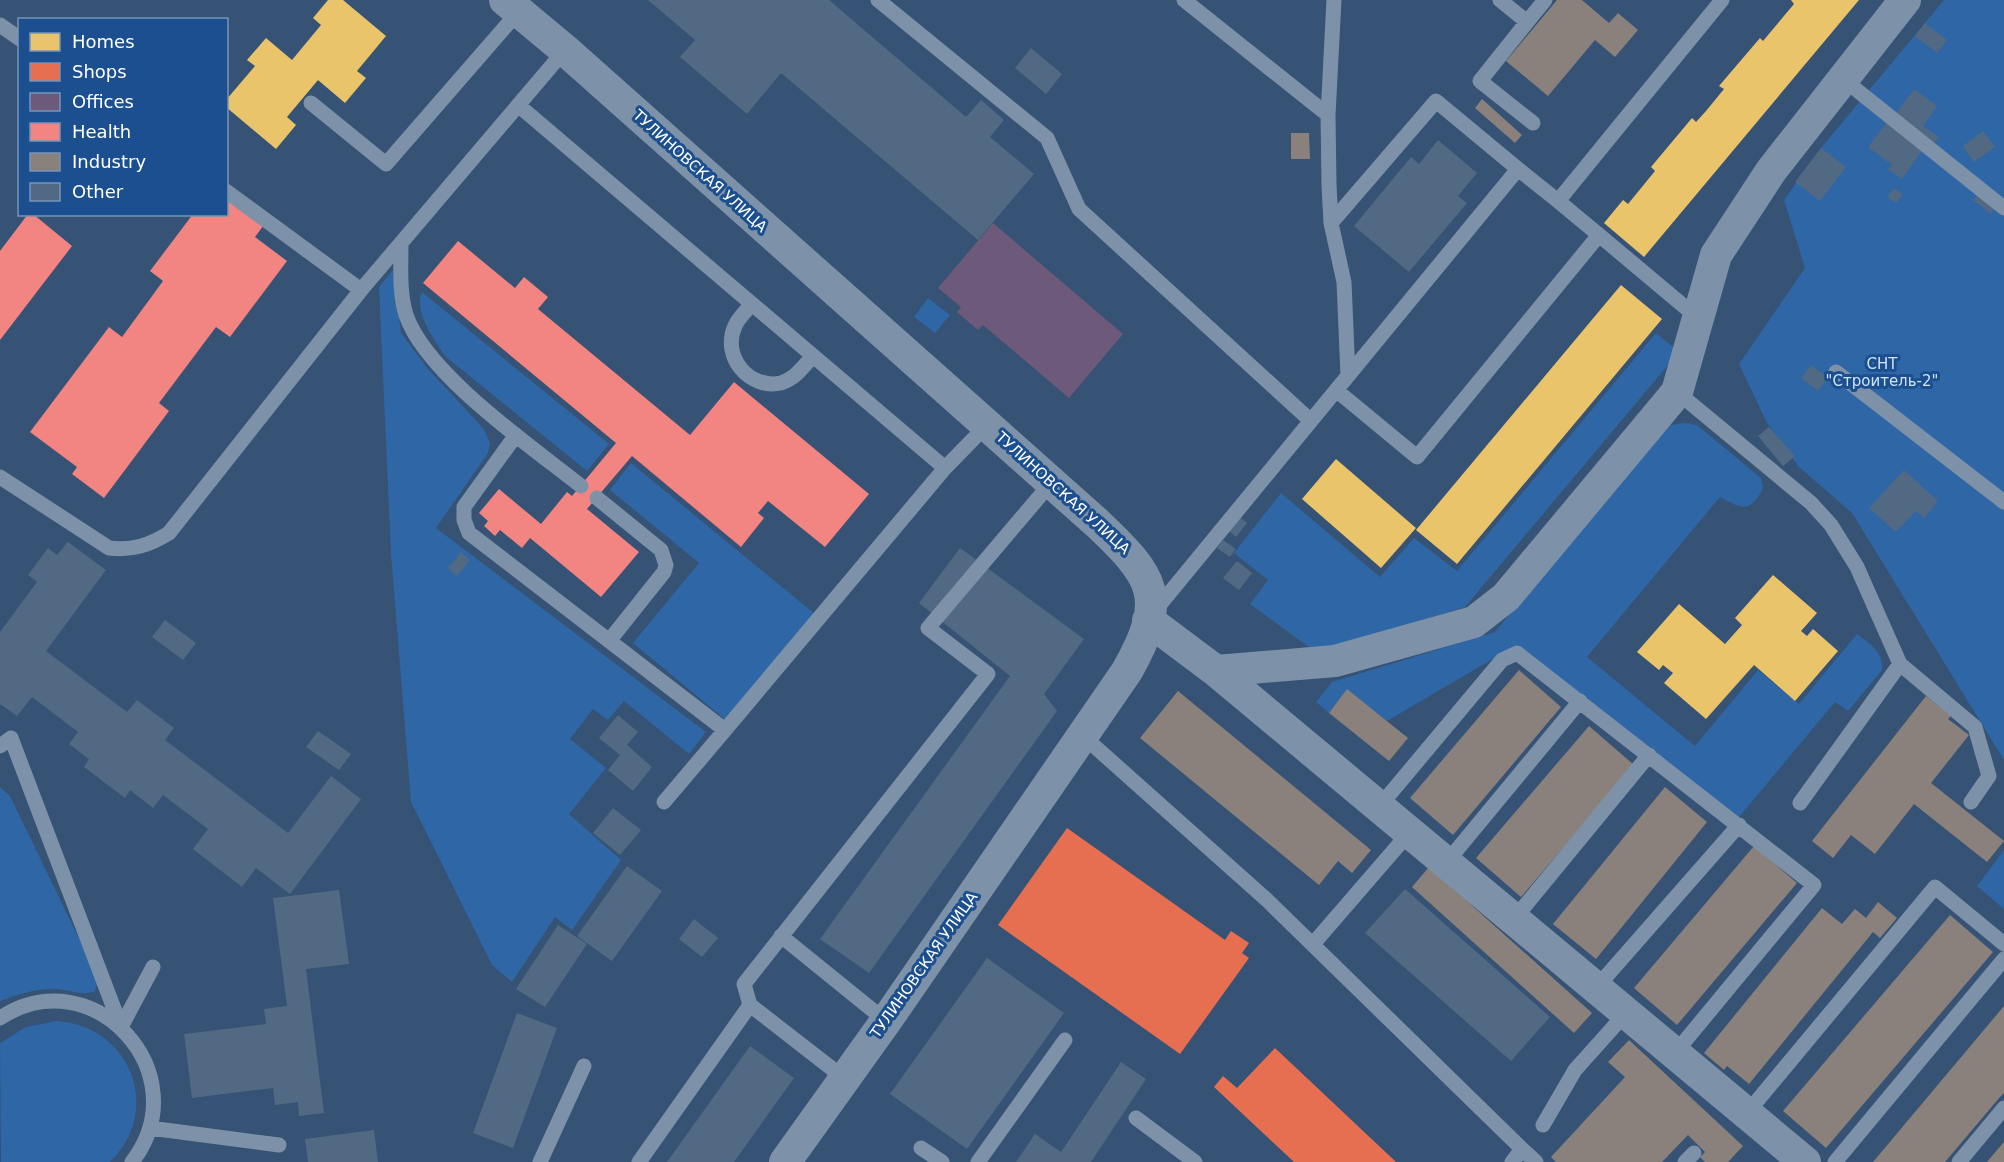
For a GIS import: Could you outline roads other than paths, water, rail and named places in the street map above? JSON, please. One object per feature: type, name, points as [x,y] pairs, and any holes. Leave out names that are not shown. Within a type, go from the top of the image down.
[{"type":"street","points":[[1216,671],[1335,661],[1474,622],[1506,597],[1677,392],[1716,255],[1771,171],[1905,0]]},
{"type":"street","name":"ТУЛИНОВСКАЯ УЛИЦА","points":[[512,6],[565,50],[1135,559],[1145,574],[1152,600],[1140,648],[1127,671],[886,1021],[785,1162]]},
{"type":"street","points":[[1148,620],[1216,671],[1805,1162]]},
{"type":"lane","points":[[878,0],[1047,138],[1079,209],[1311,421]]},
{"type":"lane","points":[[1184,0],[1328,115]]},
{"type":"lane","points":[[1334,0],[1328,115],[1331,224],[1344,282],[1348,376]]},
{"type":"lane","points":[[1500,0],[1527,22]]},
{"type":"lane","points":[[1533,123],[1480,81],[1545,0]]},
{"type":"lane","points":[[1558,201],[1722,0]]},
{"type":"lane","points":[[311,103],[386,164],[512,6]]},
{"type":"lane","points":[[0,25],[18,38]]},
{"type":"lane","points":[[0,477],[109,548],[133,548],[157,541],[180,523],[361,290],[565,50]]},
{"type":"lane","points":[[1843,79],[2004,208]]},
{"type":"lane","points":[[1331,224],[1436,101],[1698,318]]},
{"type":"lane","points":[[518,105],[945,468]]},
{"type":"lane","points":[[1148,620],[1518,169]]},
{"type":"lane","points":[[228,192],[361,290]]},
{"type":"lane","points":[[1336,390],[1417,457],[1599,236]]},
{"type":"lane","points":[[401,243],[401,287],[406,315],[416,337],[461,387],[516,435],[581,486]]},
{"type":"lane","points":[[752,304],[734,327],[731,339],[736,364],[745,374],[756,381],[782,382],[794,377],[813,356]]},
{"type":"lane","points":[[1836,372],[2004,502]]},
{"type":"lane","points":[[1677,392],[1811,503],[1831,525],[1857,567],[1900,664],[1975,727],[1989,776],[1971,802]]},
{"type":"lane","points":[[664,802],[945,468],[987,425]]},
{"type":"lane","points":[[516,435],[464,507],[465,527],[468,533],[725,730]]},
{"type":"lane","points":[[844,1077],[750,1005],[744,984],[988,675],[927,628],[1051,483]]},
{"type":"lane","points":[[597,498],[661,550],[666,565],[664,572],[609,641]]},
{"type":"lane","points":[[1379,807],[1507,656],[1521,655],[1815,885],[1675,1053]]},
{"type":"lane","points":[[1800,803],[1900,664]]},
{"type":"lane","points":[[1446,863],[1580,701]]},
{"type":"lane","points":[[1083,736],[1268,901],[1536,1162]]},
{"type":"lane","points":[[0,746],[10,738],[121,1027]]},
{"type":"lane","points":[[1514,919],[1649,755]]},
{"type":"lane","points":[[1596,988],[1739,825]]},
{"type":"lane","points":[[1313,944],[1409,833]]},
{"type":"lane","points":[[1747,1113],[1935,887],[2004,944]]},
{"type":"lane","points":[[781,936],[886,1021]]},
{"type":"lane","points":[[1835,1162],[2004,959]]},
{"type":"lane","points":[[121,1027],[153,967]]},
{"type":"lane","points":[[0,1018],[28,1005],[64,1002],[99,1012],[121,1027],[139,1048],[150,1074],[154,1101],[150,1128],[132,1162]]},
{"type":"lane","points":[[639,1162],[750,1005]]},
{"type":"lane","points":[[1543,1125],[1575,1070],[1626,1013]]},
{"type":"lane","points":[[978,1162],[1065,1040]]},
{"type":"lane","points":[[540,1162],[584,1066]]},
{"type":"lane","points":[[1959,1162],[2004,1108]]},
{"type":"lane","points":[[1136,1118],[1195,1162]]},
{"type":"lane","points":[[150,1128],[279,1145]]},
{"type":"lane","points":[[921,1148],[942,1162]]},
{"type":"lane","points":[[1512,1162],[1522,1149]]},
{"type":"park label","name":"СНТ \"Строитель-2\"","points":[[1882,372]]}]
